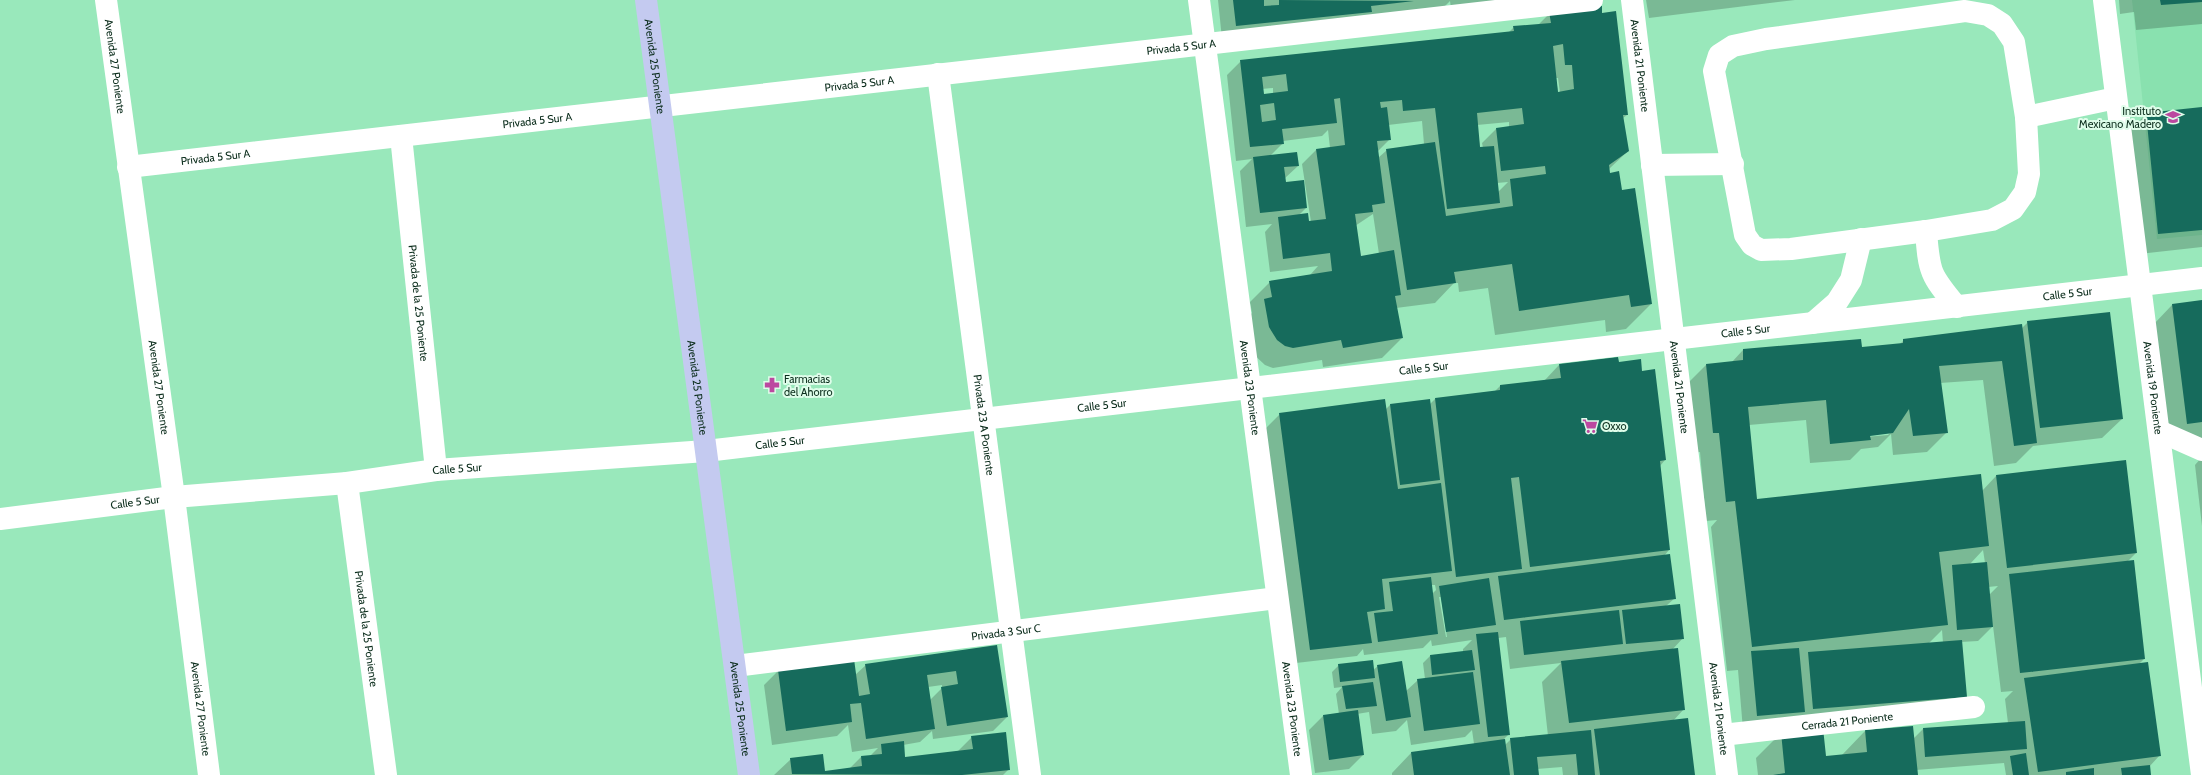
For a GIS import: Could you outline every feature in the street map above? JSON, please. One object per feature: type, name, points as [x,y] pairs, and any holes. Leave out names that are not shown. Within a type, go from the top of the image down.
[{"type":"main road","name":"Avenida 25 Poniente","points":[[646,0],[749,775]]},
{"type":"street","name":"Avenida 27 Poniente","points":[[106,0],[174,497],[209,775]]},
{"type":"street","name":"Avenida 23 Poniente","points":[[1199,0],[1301,775]]},
{"type":"street","name":"Privada 5 Sur A","points":[[128,167],[1592,0]]},
{"type":"street","name":"Avenida 21 Poniente","points":[[1632,0],[1727,775]]},
{"type":"street","name":"Avenida 19 Poniente","points":[[2104,0],[2202,775]]},
{"type":"street","points":[[1965,11],[1988,15],[2002,24],[2014,42],[2026,117],[2029,174],[2025,192],[2013,209],[1992,220],[1926,231],[1791,249],[1761,250],[1752,245],[1745,235],[1733,164],[1714,71],[1719,55],[1733,46],[1766,39],[1965,11]]},
{"type":"street","name":"Privada 23 A Poniente","points":[[938,74],[1030,775]]},
{"type":"street","points":[[2026,117],[2116,98]]},
{"type":"street","name":"Privada de la 25 Poniente","points":[[401,136],[436,470]]},
{"type":"street","points":[[1652,165],[1733,164]]},
{"type":"street","points":[[1926,231],[1928,264],[1936,282],[1957,307]]},
{"type":"street","points":[[1813,323],[1837,302],[1851,280],[1861,239]]},
{"type":"street","name":"Calle 5 Sur","points":[[0,519],[174,497],[347,483],[436,470],[706,451],[2202,278]]},
{"type":"street","points":[[2159,431],[2202,450]]},
{"type":"street","name":"Privada de la 25 Poniente","points":[[347,483],[386,775]]},
{"type":"street","name":"Privada 3 Sur C","points":[[735,666],[1277,598]]},
{"type":"street","name":"Cerrada 21 Poniente","points":[[1722,735],[1974,707]]},
{"type":"shaded area","name":"Instituto Mexicano Madero","points":[[2132,0],[2202,0],[2202,235],[2157,239]]},
{"type":"building","points":[[1233,0],[1264,0],[1264,6],[1279,5],[1279,0],[1414,1],[1371,6],[1372,12],[1236,26]]},
{"type":"building","points":[[2160,0],[2202,0],[2202,2],[2161,5]]},
{"type":"building","points":[[1602,6],[1602,13],[1616,11],[1628,115],[1623,115],[1629,151],[1609,165],[1610,173],[1619,171],[1622,190],[1635,188],[1652,304],[1631,307],[1629,295],[1519,311],[1512,264],[1454,272],[1456,283],[1407,290],[1386,149],[1435,142],[1446,216],[1513,206],[1510,179],[1546,174],[1545,166],[1501,171],[1496,128],[1524,124],[1522,108],[1477,113],[1480,147],[1494,146],[1500,203],[1447,209],[1435,108],[1403,111],[1402,100],[1380,102],[1381,108],[1387,107],[1391,140],[1377,141],[1385,203],[1372,205],[1373,212],[1355,214],[1361,256],[1394,250],[1401,295],[1395,296],[1403,338],[1343,348],[1341,340],[1293,348],[1285,346],[1277,340],[1269,327],[1264,299],[1272,297],[1269,281],[1332,271],[1330,253],[1283,259],[1278,217],[1308,213],[1309,221],[1326,219],[1316,149],[1345,145],[1340,98],[1334,99],[1337,123],[1282,129],[1284,144],[1250,147],[1240,60],[1514,31],[1513,26],[1551,23],[1549,12]],"holes":[[[1563,44],[1565,65],[1572,65],[1574,89],[1558,92],[1553,46]],[[1286,74],[1288,91],[1264,94],[1262,77]],[[1274,103],[1276,120],[1262,122],[1260,105]]]},
{"type":"building","points":[[2202,107],[2202,230],[2158,234],[2146,113]]},
{"type":"building","points":[[1297,152],[1299,166],[1284,167],[1286,182],[1304,180],[1307,208],[1260,213],[1253,157]]},
{"type":"building","points":[[2202,300],[2202,422],[2187,424],[2172,304]]},
{"type":"building","points":[[2110,312],[2123,419],[2040,428],[2027,321]]},
{"type":"building","points":[[2022,324],[2037,443],[2014,446],[2002,361],[1939,366],[1948,433],[1913,436],[1909,409],[1893,433],[1870,436],[1871,440],[1830,444],[1826,400],[1748,407],[1757,499],[1981,474],[1989,546],[1939,552],[1948,625],[1752,647],[1735,501],[1726,502],[1719,433],[1713,433],[1706,364],[1743,360],[1743,349],[1861,339],[1862,347],[1903,343],[1903,339]]},
{"type":"building","points":[[1618,357],[1619,362],[1641,359],[1642,371],[1655,369],[1666,460],[1660,461],[1670,550],[1530,567],[1519,477],[1511,478],[1522,569],[1456,577],[1435,398],[1500,390],[1500,385],[1561,378],[1559,364]]},
{"type":"building","points":[[1385,399],[1398,489],[1441,483],[1452,571],[1382,579],[1385,609],[1367,612],[1372,643],[1310,650],[1279,413]]},
{"type":"building","points":[[1430,399],[1440,480],[1400,485],[1390,404]]},
{"type":"building","points":[[2126,460],[2137,553],[2007,568],[1996,475]]},
{"type":"building","points":[[1670,554],[1676,599],[1504,620],[1498,576]]},
{"type":"building","points":[[2134,560],[2145,659],[2020,673],[2009,574]]},
{"type":"building","points":[[1987,562],[1993,627],[1957,630],[1952,565]]},
{"type":"building","points":[[1431,577],[1438,634],[1378,642],[1374,613],[1393,611],[1389,582]]},
{"type":"building","points":[[1489,578],[1496,625],[1446,632],[1439,586]]},
{"type":"building","points":[[1680,604],[1684,639],[1626,644],[1622,610]]},
{"type":"building","points":[[1619,610],[1623,644],[1524,655],[1520,621]]},
{"type":"building","points":[[1498,632],[1510,735],[1488,737],[1476,634]]},
{"type":"building","points":[[1962,640],[1967,697],[1813,709],[1808,652]]},
{"type":"building","points":[[997,645],[1008,717],[947,726],[941,687],[958,684],[956,671],[927,675],[935,729],[866,739],[861,703],[850,704],[852,722],[786,731],[778,670],[854,659],[859,696],[870,694],[865,664]]},
{"type":"building","points":[[1678,648],[1685,710],[1569,723],[1561,661]]},
{"type":"building","points":[[1799,648],[1805,712],[1757,716],[1751,651]]},
{"type":"building","points":[[1472,650],[1475,670],[1432,675],[1430,655]]},
{"type":"building","points":[[1373,660],[1375,678],[1340,682],[1338,664]]},
{"type":"building","points":[[1402,661],[1411,717],[1386,721],[1377,665]]},
{"type":"building","points":[[2148,662],[2161,756],[2038,772],[2024,678]]},
{"type":"building","points":[[1473,672],[1480,724],[1424,731],[1417,679]]},
{"type":"building","points":[[1373,682],[1377,706],[1346,709],[1342,686]]},
{"type":"building","points":[[1358,710],[1364,755],[1329,760],[1323,715]]},
{"type":"building","points":[[1688,718],[1695,775],[1600,775],[1594,729]]},
{"type":"building","points":[[2025,721],[2027,749],[1925,757],[1923,728]]},
{"type":"building","points":[[1913,726],[1918,775],[1773,775],[1785,773],[1781,732],[1823,728],[1826,756],[1867,752],[1865,730]]},
{"type":"building","points":[[1591,730],[1595,775],[1578,775],[1576,754],[1537,757],[1539,775],[1514,775],[1510,738]]},
{"type":"building","points":[[1006,732],[1010,770],[962,775],[792,774],[790,758],[823,754],[825,771],[862,766],[861,756],[882,754],[881,744],[904,741],[905,757],[973,749],[971,736]]},
{"type":"building","points":[[1505,739],[1510,775],[1414,775],[1411,752]]},
{"type":"building","points":[[2026,753],[2029,775],[2013,775],[2010,756]]},
{"type":"building","points":[[2150,765],[2151,775],[2122,775],[2121,768]]},
{"type":"building","points":[[2094,768],[2094,775],[2066,775],[2066,772]]},
{"type":"place","name":"Instituto Mexicano Madero","points":[[2173,117]]},
{"type":"place","name":"Farmacias del Ahorro","points":[[772,385]]},
{"type":"place","name":"Oxxo","points":[[1590,426]]}]
